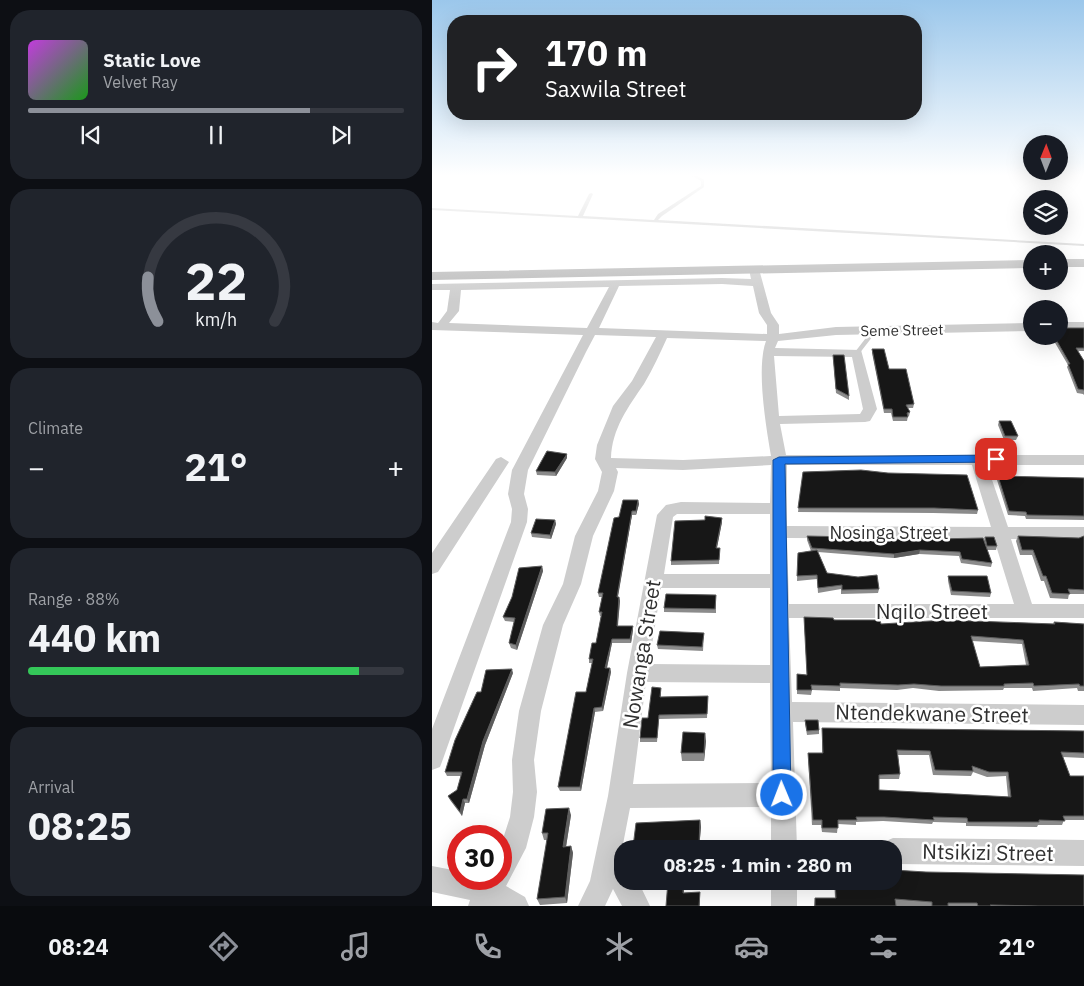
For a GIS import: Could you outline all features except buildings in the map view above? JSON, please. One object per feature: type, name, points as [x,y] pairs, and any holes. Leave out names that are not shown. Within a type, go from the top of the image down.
[{"type":"main road","points":[[1068,263],[1084,263]]},
{"type":"main road","points":[[432,276],[756,276],[1023,264]]},
{"type":"street","points":[[432,287],[722,281],[756,276],[765,313],[773,325],[773,338],[768,352],[772,420],[779,460],[778,532],[781,611],[780,674],[784,840]]},
{"type":"street","points":[[432,759],[519,522],[520,509],[516,494],[520,470],[560,395],[615,284]]},
{"type":"street","points":[[437,326],[453,311],[456,288]]},
{"type":"street","name":"Seme Street","points":[[437,326],[773,338],[811,332],[1023,327]]},
{"type":"street","points":[[1068,326],[1084,326]]},
{"type":"street","points":[[512,850],[522,817],[525,792],[523,760],[530,711],[553,625],[572,584],[584,536],[606,492],[610,472],[603,459],[604,445],[620,406],[638,382],[663,335]]},
{"type":"street","points":[[768,352],[857,353],[870,409],[866,418],[844,420],[772,420]]},
{"type":"street","points":[[978,459],[1025,610]]},
{"type":"street","points":[[605,463],[683,465],[779,460],[1084,460]]},
{"type":"street","points":[[432,567],[501,462]]},
{"type":"street","name":"Nowanga Street","points":[[592,906],[602,885],[620,796],[637,674],[662,522],[668,511],[681,508],[778,509]]},
{"type":"street","name":"Nosinga Street","points":[[778,532],[1084,533]]},
{"type":"street","points":[[653,580],[780,581]]},
{"type":"street","name":"Nqilo Street","points":[[781,611],[1084,611]]},
{"type":"street","points":[[637,674],[780,674]]},
{"type":"street","name":"Ntendekwane Street","points":[[781,712],[1084,714]]},
{"type":"street","points":[[620,796],[782,795]]},
{"type":"street","name":"Ntsikizi Street","points":[[902,851],[1084,853]]},
{"type":"street","points":[[608,858],[614,867]]},
{"type":"street","points":[[432,879],[447,881]]},
{"type":"street","points":[[497,890],[516,906]]},
{"type":"street","points":[[628,890],[637,906]]},
{"type":"street","points":[[784,890],[784,906]]},
{"type":"lane","points":[[584,217],[1084,245]]},
{"type":"lane","points":[[655,222],[658,217]]},
{"type":"lane","points":[[857,353],[874,331]]},
{"type":"route","points":[[782,795],[781,611],[778,532],[779,460],[996,459]]}]
